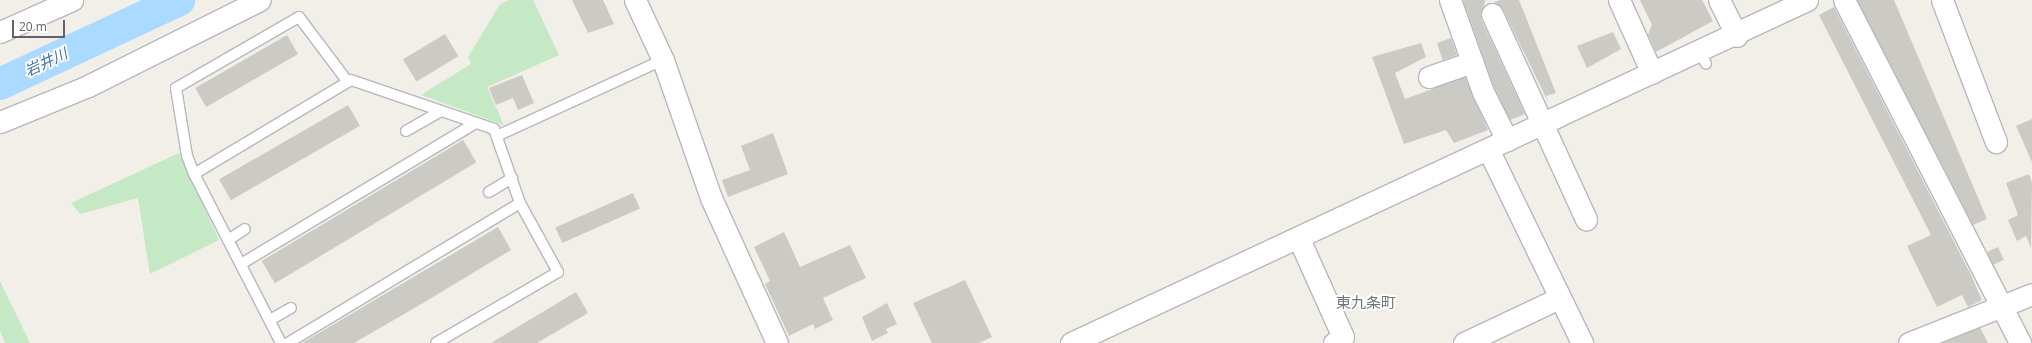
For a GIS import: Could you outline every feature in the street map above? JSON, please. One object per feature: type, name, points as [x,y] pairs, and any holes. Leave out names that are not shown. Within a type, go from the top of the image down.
[{"type":"street","points":[[0,32],[72,0]]},
{"type":"street","points":[[0,122],[88,86],[260,0]]},
{"type":"street","points":[[635,0],[663,60],[711,198],[777,343]]},
{"type":"street","points":[[1450,0],[1483,92],[1507,140]]},
{"type":"street","points":[[1619,0],[1652,73]]},
{"type":"street","points":[[1719,0],[1737,36]]},
{"type":"street","points":[[1071,343],[1299,239],[1540,124],[1652,73],[1703,58],[1737,36],[1807,0]]},
{"type":"street","points":[[1844,0],[2020,343]]},
{"type":"street","points":[[1942,0],[1996,142]]},
{"type":"street","points":[[1492,14],[1540,124],[1586,219]]},
{"type":"street","points":[[1428,77],[1472,62]]},
{"type":"street","points":[[1488,149],[1582,343]]},
{"type":"street","points":[[1299,239],[1343,337],[1334,343]]},
{"type":"street","points":[[1909,343],[2032,294]]},
{"type":"street","points":[[1464,343],[1559,298]]},
{"type":"lane","points":[[282,343],[194,174],[180,131],[173,89],[299,17],[348,82]]},
{"type":"lane","points":[[499,135],[663,60]]},
{"type":"lane","points":[[194,174],[351,80],[494,129],[499,135],[520,203],[558,272],[436,343]]},
{"type":"lane","points":[[406,132],[441,111]]},
{"type":"lane","points":[[241,264],[476,123]]},
{"type":"lane","points":[[489,192],[512,178]]},
{"type":"lane","points":[[288,343],[520,203]]},
{"type":"lane","points":[[228,240],[245,229]]},
{"type":"lane","points":[[270,320],[291,308]]},
{"type":"green space","points":[[509,0],[533,0],[559,55],[487,87],[504,125],[421,95],[471,64],[468,57],[500,4]]},
{"type":"green space","points":[[179,153],[219,240],[150,274],[138,198],[80,214],[71,203]]},
{"type":"green space","points":[[0,281],[30,343],[5,343],[0,331]]},
{"type":"building","points":[[572,0],[603,0],[614,24],[588,33]]},
{"type":"building","points":[[1463,0],[1485,0],[1481,19],[1525,114],[1510,120],[1494,87]]},
{"type":"building","points":[[1500,0],[1519,0],[1556,93],[1546,96],[1549,104],[1503,9],[1494,2]]},
{"type":"building","points":[[1640,0],[1702,0],[1713,21],[1656,52],[1648,34],[1652,25]]},
{"type":"building","points":[[1857,0],[1894,0],[1987,219],[1973,225]]},
{"type":"building","points":[[1834,7],[1971,275],[1982,300],[1968,307],[1962,295],[1937,307],[1907,246],[1931,235],[1819,15]]},
{"type":"building","points":[[1613,32],[1621,49],[1587,68],[1577,46]]},
{"type":"building","points":[[445,34],[458,56],[416,82],[403,59]]},
{"type":"building","points":[[287,35],[298,54],[206,107],[195,88]]},
{"type":"building","points":[[1451,38],[1457,55],[1443,60],[1437,43]]},
{"type":"building","points":[[1421,43],[1426,57],[1395,73],[1405,99],[1465,77],[1488,130],[1454,143],[1446,130],[1404,144],[1372,57]]},
{"type":"building","points":[[522,75],[534,103],[518,110],[513,98],[496,105],[489,88]]},
{"type":"building","points":[[348,105],[360,126],[231,200],[219,180]]},
{"type":"building","points":[[2032,119],[2032,162],[2016,126]]},
{"type":"building","points":[[773,133],[788,174],[728,197],[722,180],[750,170],[741,146]]},
{"type":"building","points":[[463,140],[476,162],[275,283],[262,261]]},
{"type":"building","points":[[2029,174],[2032,183],[2031,248],[2026,236],[2017,241],[2008,220],[2018,215],[2006,183]]},
{"type":"building","points":[[633,193],[640,209],[562,243],[555,228]]},
{"type":"building","points":[[498,227],[511,250],[418,306],[354,343],[302,343]]},
{"type":"building","points":[[784,232],[800,267],[850,245],[866,278],[823,298],[833,320],[815,329],[813,324],[789,336],[765,284],[770,281],[754,247]]},
{"type":"building","points":[[1998,247],[2004,260],[1993,265],[1987,252]]},
{"type":"building","points":[[965,280],[992,337],[979,343],[932,343],[913,303]]},
{"type":"building","points":[[576,292],[588,313],[537,343],[491,343]]},
{"type":"building","points":[[887,303],[897,324],[886,329],[888,333],[872,341],[862,317]]},
{"type":"building","points":[[1980,327],[1988,343],[1942,343],[1945,342]]},
{"type":"waterway","name":"岩井川","points":[[0,84],[179,0]]},
{"type":"district","name":"東九条町","points":[[1366,303]]}]
